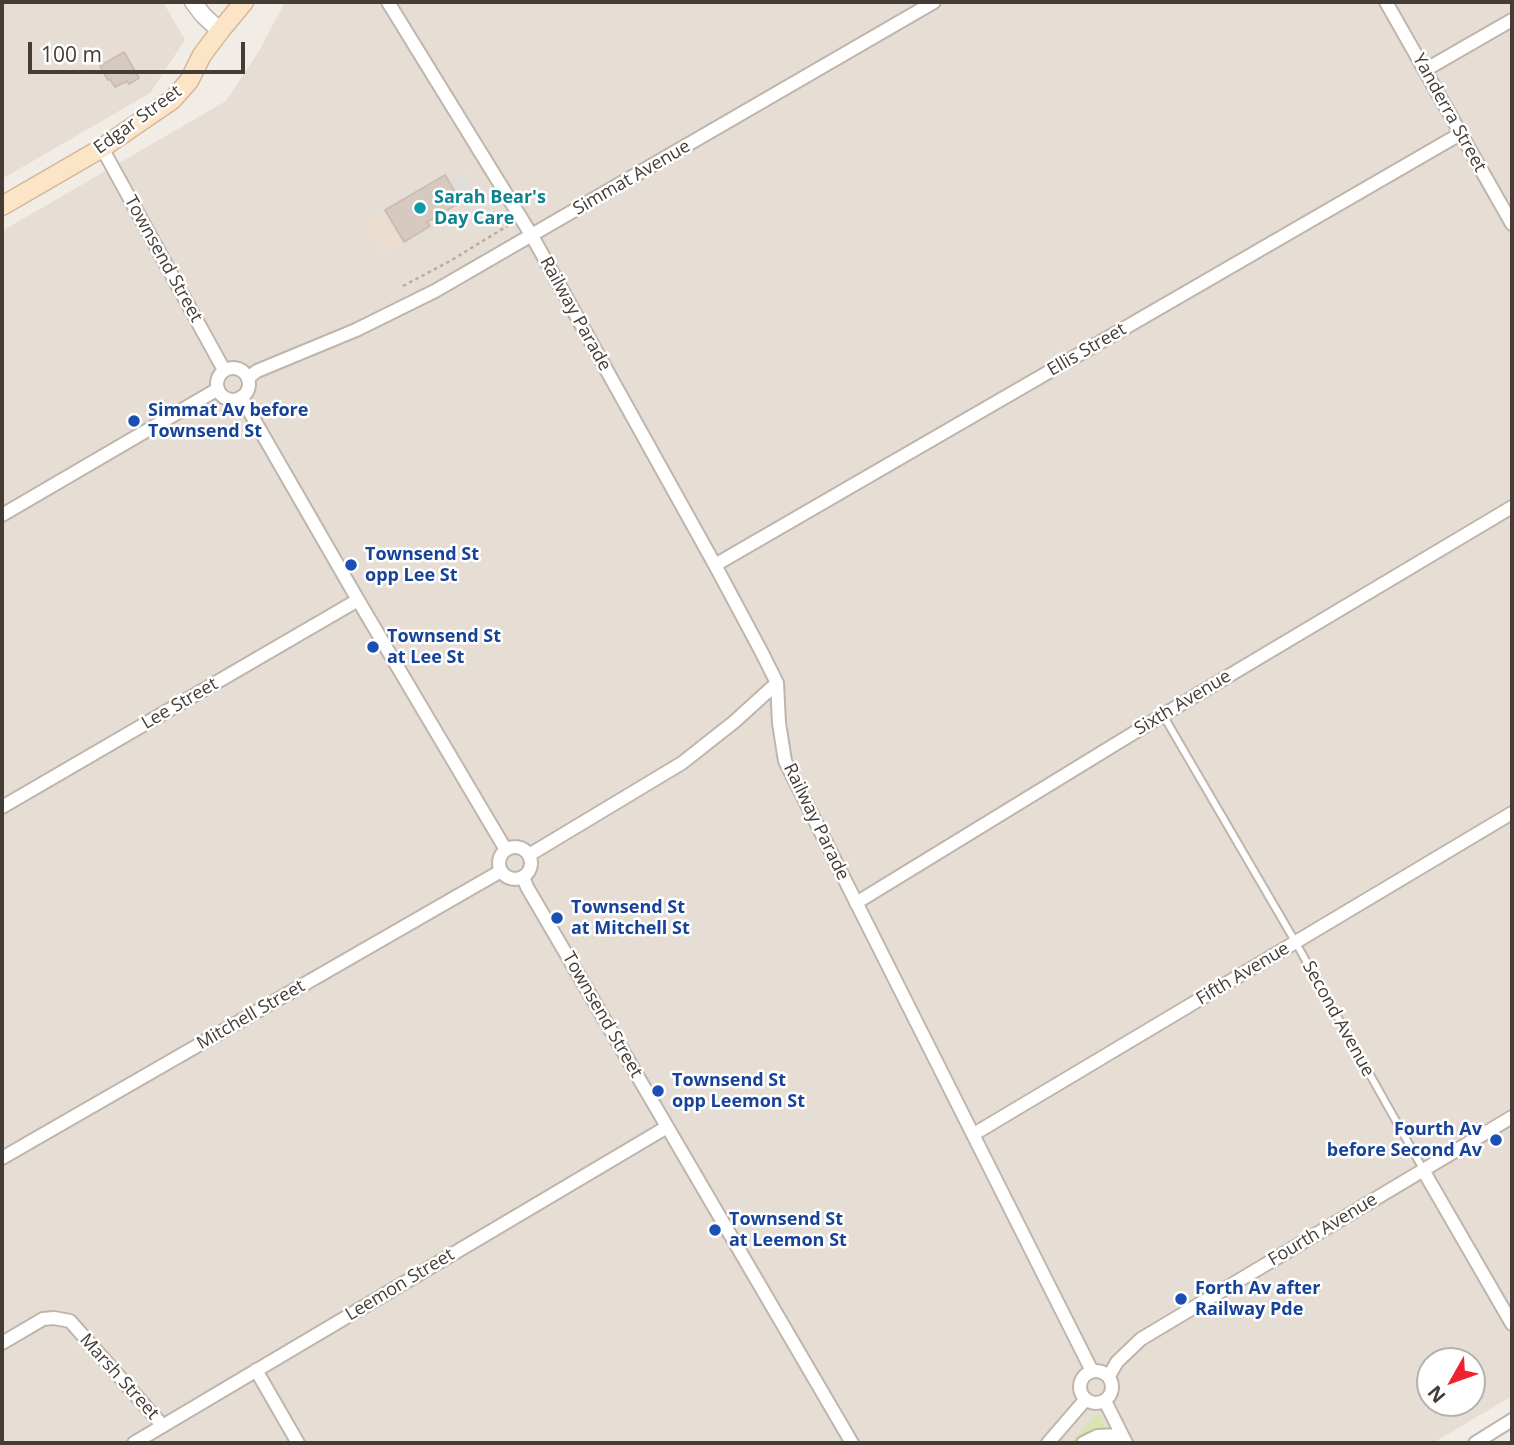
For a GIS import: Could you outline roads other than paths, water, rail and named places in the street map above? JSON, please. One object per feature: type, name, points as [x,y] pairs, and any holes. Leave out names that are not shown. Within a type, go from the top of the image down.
[{"type":"main road","name":"Edgar Street","points":[[2,206],[102,148],[172,100],[189,81],[202,55],[219,31],[244,2]]},
{"type":"street","points":[[193,2],[219,31]]},
{"type":"street","name":"Railway Parade","points":[[388,2],[532,236],[715,565],[776,683],[785,761],[1092,1371]]},
{"type":"street","name":"Simmat Avenue","points":[[248,378],[257,371],[356,330],[435,291],[934,2]]},
{"type":"street","name":"Yanderra Street","points":[[1386,2],[1512,223]]},
{"type":"street","points":[[1425,70],[1512,20]]},
{"type":"street","name":"Ellis Street","points":[[715,565],[1460,134]]},
{"type":"street","name":"Townsend Street","points":[[102,148],[224,370]]},
{"type":"street","points":[[238,368],[248,378],[248,390],[241,397],[230,400],[218,389],[217,381],[224,370],[238,368]]},
{"type":"street","points":[[2,515],[218,389]]},
{"type":"street","points":[[241,397],[506,849]]},
{"type":"street","name":"Sixth Avenue","points":[[856,903],[1512,506]]},
{"type":"street","name":"Lee Street","points":[[2,807],[358,600]]},
{"type":"street","points":[[529,855],[682,763],[734,722],[776,683]]},
{"type":"street","name":"Fifth Avenue","points":[[974,1134],[1512,813]]},
{"type":"street","points":[[521,848],[529,855],[530,869],[523,877],[513,879],[501,871],[499,862],[506,849],[521,848]]},
{"type":"street","name":"Mitchell Street","points":[[2,1158],[501,871]]},
{"type":"street","name":"Townsend Street","points":[[523,877],[852,1443]]},
{"type":"street","name":"Fourth Avenue","points":[[1109,1376],[1117,1362],[1141,1339],[1512,1117]]},
{"type":"street","name":"Leemon Street","points":[[134,1443],[667,1127]]},
{"type":"street","name":"Second Avenue","points":[[1423,1170],[1512,1324]]},
{"type":"street","name":"Marsh Street","points":[[2,1343],[43,1319],[70,1321],[163,1426]]},
{"type":"street","points":[[256,1370],[298,1443]]},
{"type":"street","points":[[1092,1371],[1101,1371],[1109,1376],[1113,1385],[1113,1390],[1105,1401],[1095,1403],[1082,1395],[1080,1385],[1084,1376],[1092,1371]]},
{"type":"street","points":[[1048,1443],[1086,1399]]},
{"type":"street","points":[[1105,1401],[1124,1439]]},
{"type":"street","points":[[1475,1443],[1512,1420]]},
{"type":"street","points":[[1083,1443],[1097,1436],[1124,1439]]},
{"type":"lane","name":"Second Avenue","points":[[1163,715],[1296,943],[1423,1170]]},
{"type":"place","name":"Sarah Bear's Day Care","points":[[420,208]]},
{"type":"place","name":"Simmat Av before Townsend St","points":[[134,421]]},
{"type":"place","name":"Townsend St opp Lee St","points":[[351,565]]},
{"type":"place","name":"Townsend St at Lee St","points":[[373,647]]},
{"type":"place","name":"Townsend St at Mitchell St","points":[[557,918]]},
{"type":"place","name":"Townsend St opp Leemon St","points":[[658,1091]]},
{"type":"place","name":"Fourth Av before Second Av","points":[[1496,1140]]},
{"type":"place","name":"Townsend St at Leemon St","points":[[715,1230]]},
{"type":"place","name":"Forth Av after Railway Pde","points":[[1181,1299]]}]
